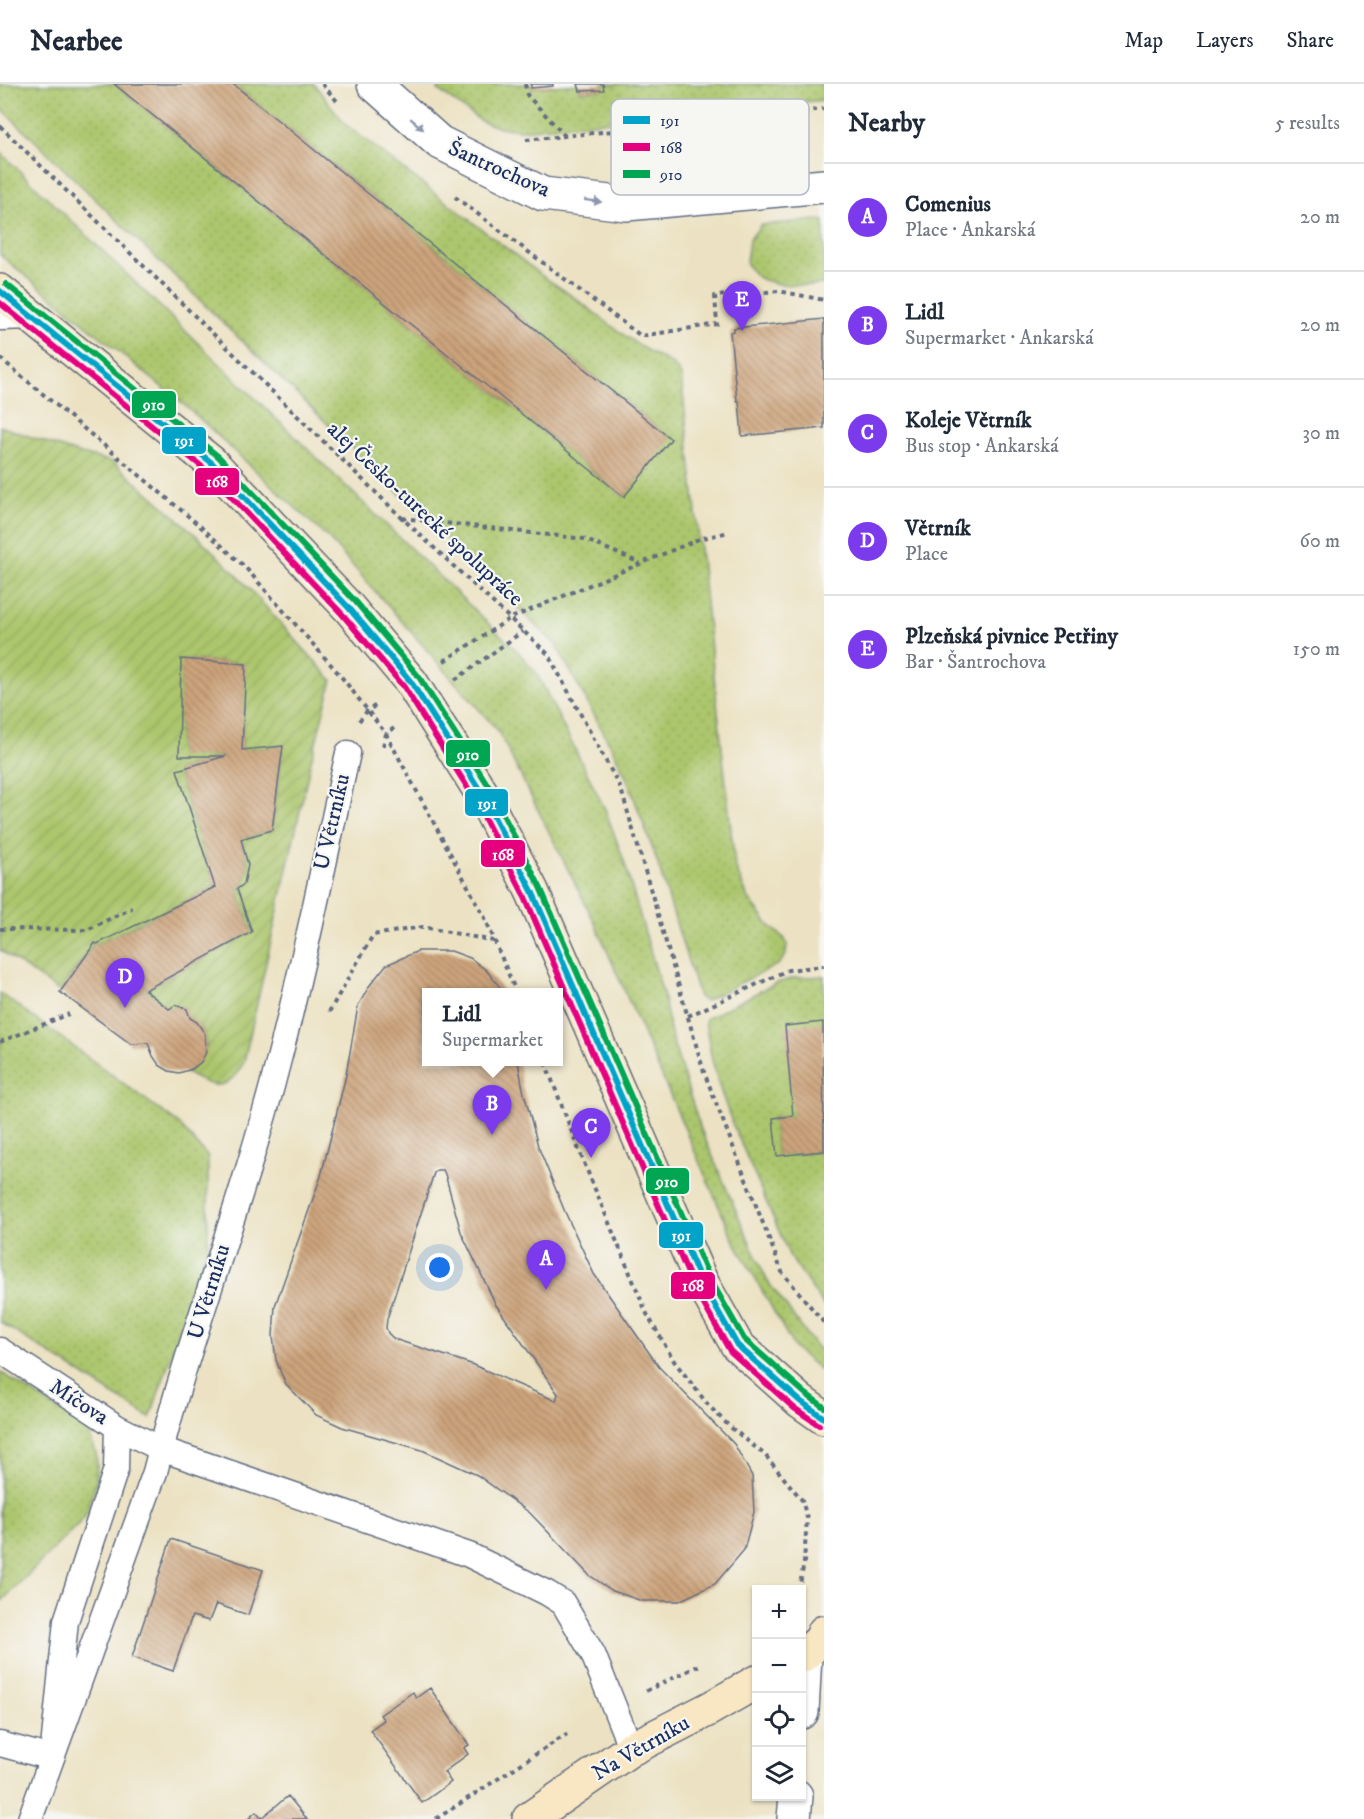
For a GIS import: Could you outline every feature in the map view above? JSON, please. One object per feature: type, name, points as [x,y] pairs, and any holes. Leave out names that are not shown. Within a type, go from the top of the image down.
[{"type":"street","name":"Šantrochova","points":[[374,84],[439,142],[543,194],[616,204],[724,195]]},
{"type":"street","name":"Šantrochova","points":[[809,187],[824,186]]},
{"type":"street","points":[[0,291],[212,463],[349,608],[411,682],[481,792],[532,891],[706,1291],[737,1345],[800,1401],[824,1418]]},
{"type":"street","points":[[804,1693],[810,1647]]},
{"type":"street","name":"Na Větrníku","points":[[528,1819],[631,1749],[752,1684]]},
{"type":"street","points":[[794,1819],[796,1801]]},
{"type":"lane","points":[[0,318],[32,317]]},
{"type":"lane","name":"U Větrníku","points":[[30,1819],[155,1472],[278,1064],[348,753]]},
{"type":"lane","name":"Míčova","points":[[0,1350],[117,1427],[161,1449],[469,1555],[563,1603],[593,1654],[631,1749]]},
{"type":"lane","points":[[5,1751],[52,1758],[66,1621],[116,1469],[117,1427]]},
{"type":"path","points":[[322,84],[337,101]]},
{"type":"path","points":[[525,84],[526,95],[565,136]]},
{"type":"path","points":[[809,111],[824,109]]},
{"type":"path","name":"alej Česko-turecké spolupráce","points":[[0,126],[402,518],[548,654],[621,789],[704,1072],[782,1272],[824,1323]]},
{"type":"path","points":[[521,140],[611,131]]},
{"type":"path","points":[[446,190],[640,336],[717,324],[715,296],[779,291],[824,300]]},
{"type":"path","points":[[0,358],[200,526],[245,567],[340,675],[386,734],[410,776],[485,918],[514,988]]},
{"type":"path","points":[[402,518],[584,539],[641,564]]},
{"type":"path","points":[[348,753],[354,727],[368,711],[511,618],[699,539],[729,532]]},
{"type":"path","points":[[452,682],[523,631]]},
{"type":"path","points":[[0,929],[87,930],[132,908]]},
{"type":"path","points":[[326,1018],[373,935],[423,927],[495,942]]},
{"type":"path","points":[[688,1016],[788,970],[824,966]]},
{"type":"path","points":[[0,1042],[69,1014]]},
{"type":"path","points":[[547,1066],[647,1314],[674,1361],[709,1406],[729,1426],[765,1455],[802,1500],[807,1518],[800,1585]]},
{"type":"path","points":[[640,1694],[703,1664]]},
{"type":"path","points":[[436,1819],[567,1734]]},
{"type":"green space","points":[[0,84],[114,84],[624,497],[670,438],[233,84],[314,84],[346,125],[548,280],[635,343],[676,368],[681,376],[735,866],[748,898],[769,925],[785,939],[786,955],[779,964],[705,1001],[699,997],[656,858],[627,779],[556,645],[0,107]]},
{"type":"green space","points":[[441,84],[531,84],[531,88],[578,84],[580,91],[603,90],[603,84],[824,84],[824,100],[611,99],[611,121],[520,130],[497,127],[481,121],[438,90]]},
{"type":"green space","points":[[0,152],[520,654],[537,674],[605,809],[624,861],[663,994],[672,1039],[700,1127],[768,1282],[824,1354],[824,1373],[795,1349],[733,1239],[594,921],[498,731],[330,540],[188,408],[0,255]]},
{"type":"green space","points":[[824,221],[824,284],[777,283],[754,274],[746,262],[749,240],[761,225]]},
{"type":"green space","points":[[0,426],[74,452],[113,462],[194,533],[236,574],[332,680],[311,761],[244,1062],[232,1079],[225,1083],[212,1085],[186,1073],[197,1065],[206,1049],[202,1029],[183,1008],[169,1009],[145,990],[252,932],[237,889],[244,884],[248,865],[241,839],[272,830],[283,746],[242,750],[245,664],[182,659],[179,755],[226,756],[177,770],[215,887],[97,944],[94,943],[60,992],[0,950]]},
{"type":"green space","points":[[824,976],[824,1030],[823,1022],[793,1116],[773,1118],[777,1156],[824,1151],[824,1306],[790,1257],[733,1125],[712,1060],[705,1021],[774,984],[793,978]]},
{"type":"green space","points":[[0,993],[179,1124],[208,1157],[208,1246],[150,1418],[0,1322]]},
{"type":"green space","points":[[0,1372],[82,1425],[89,1433],[97,1463],[96,1483],[85,1517],[0,1603]]},
{"type":"building","points":[[114,84],[233,84],[671,439],[624,497]]},
{"type":"building","points":[[531,84],[553,84],[553,86],[531,88]]},
{"type":"building","points":[[578,84],[603,84],[604,90],[580,91]]},
{"type":"building","points":[[824,319],[824,428],[742,436],[730,332],[734,331],[734,328]]},
{"type":"building","points":[[181,659],[246,664],[242,750],[283,746],[272,830],[241,839],[248,865],[244,884],[237,889],[252,932],[145,990],[169,1009],[175,1005],[187,1009],[190,1018],[197,1022],[205,1034],[206,1052],[201,1062],[192,1069],[179,1073],[169,1071],[159,1065],[148,1043],[131,1044],[60,992],[95,943],[215,887],[177,770],[226,756],[179,756]]},
{"type":"building","points":[[418,951],[451,951],[470,958],[486,970],[501,988],[422,988],[422,1066],[519,1066],[538,1146],[594,1274],[659,1367],[734,1444],[752,1476],[754,1512],[744,1550],[715,1584],[679,1601],[642,1601],[613,1591],[589,1575],[530,1513],[477,1475],[422,1450],[342,1427],[316,1415],[286,1384],[276,1360],[273,1336],[275,1306],[321,1176],[346,1075],[358,1006],[370,985],[386,965]],"holes":[[[437,1170],[443,1170],[461,1232],[496,1305],[558,1394],[556,1401],[471,1364],[394,1339],[388,1333],[387,1319],[434,1173]]]},
{"type":"building","points":[[823,1022],[824,1151],[777,1156],[773,1118],[793,1116],[785,1026]]},
{"type":"building","points":[[171,1539],[263,1570],[248,1615],[216,1604],[209,1621],[192,1616],[173,1671],[132,1657]]},
{"type":"building","points":[[430,1688],[469,1745],[464,1748],[468,1754],[444,1772],[451,1782],[422,1803],[370,1730],[384,1720],[380,1715],[397,1703],[413,1692],[416,1698]]},
{"type":"building","points":[[288,1796],[307,1819],[248,1819],[256,1812],[261,1818]]},
{"type":"transit line","name":"910","points":[[6,284],[219,457],[356,602],[419,677],[489,787],[540,887],[709,1277],[744,1339],[824,1407]]},
{"type":"transit line","name":"191","points":[[0,291],[212,463],[349,608],[411,682],[481,792],[532,891],[701,1281],[737,1345],[800,1401],[824,1418]]},
{"type":"transit line","name":"168","points":[[0,303],[206,470],[342,614],[404,687],[473,796],[524,895],[693,1285],[730,1351],[794,1408],[819,1425]]},
{"type":"place","name":"Plzeňská pivnice Petřiny","points":[[742,331]]},
{"type":"place","name":"Větrník","points":[[125,1008]]},
{"type":"place","name":"Lidl","points":[[492,1135]]},
{"type":"place","name":"Koleje Větrník","points":[[591,1158]]},
{"type":"place","name":"Comenius","points":[[546,1290]]}]
